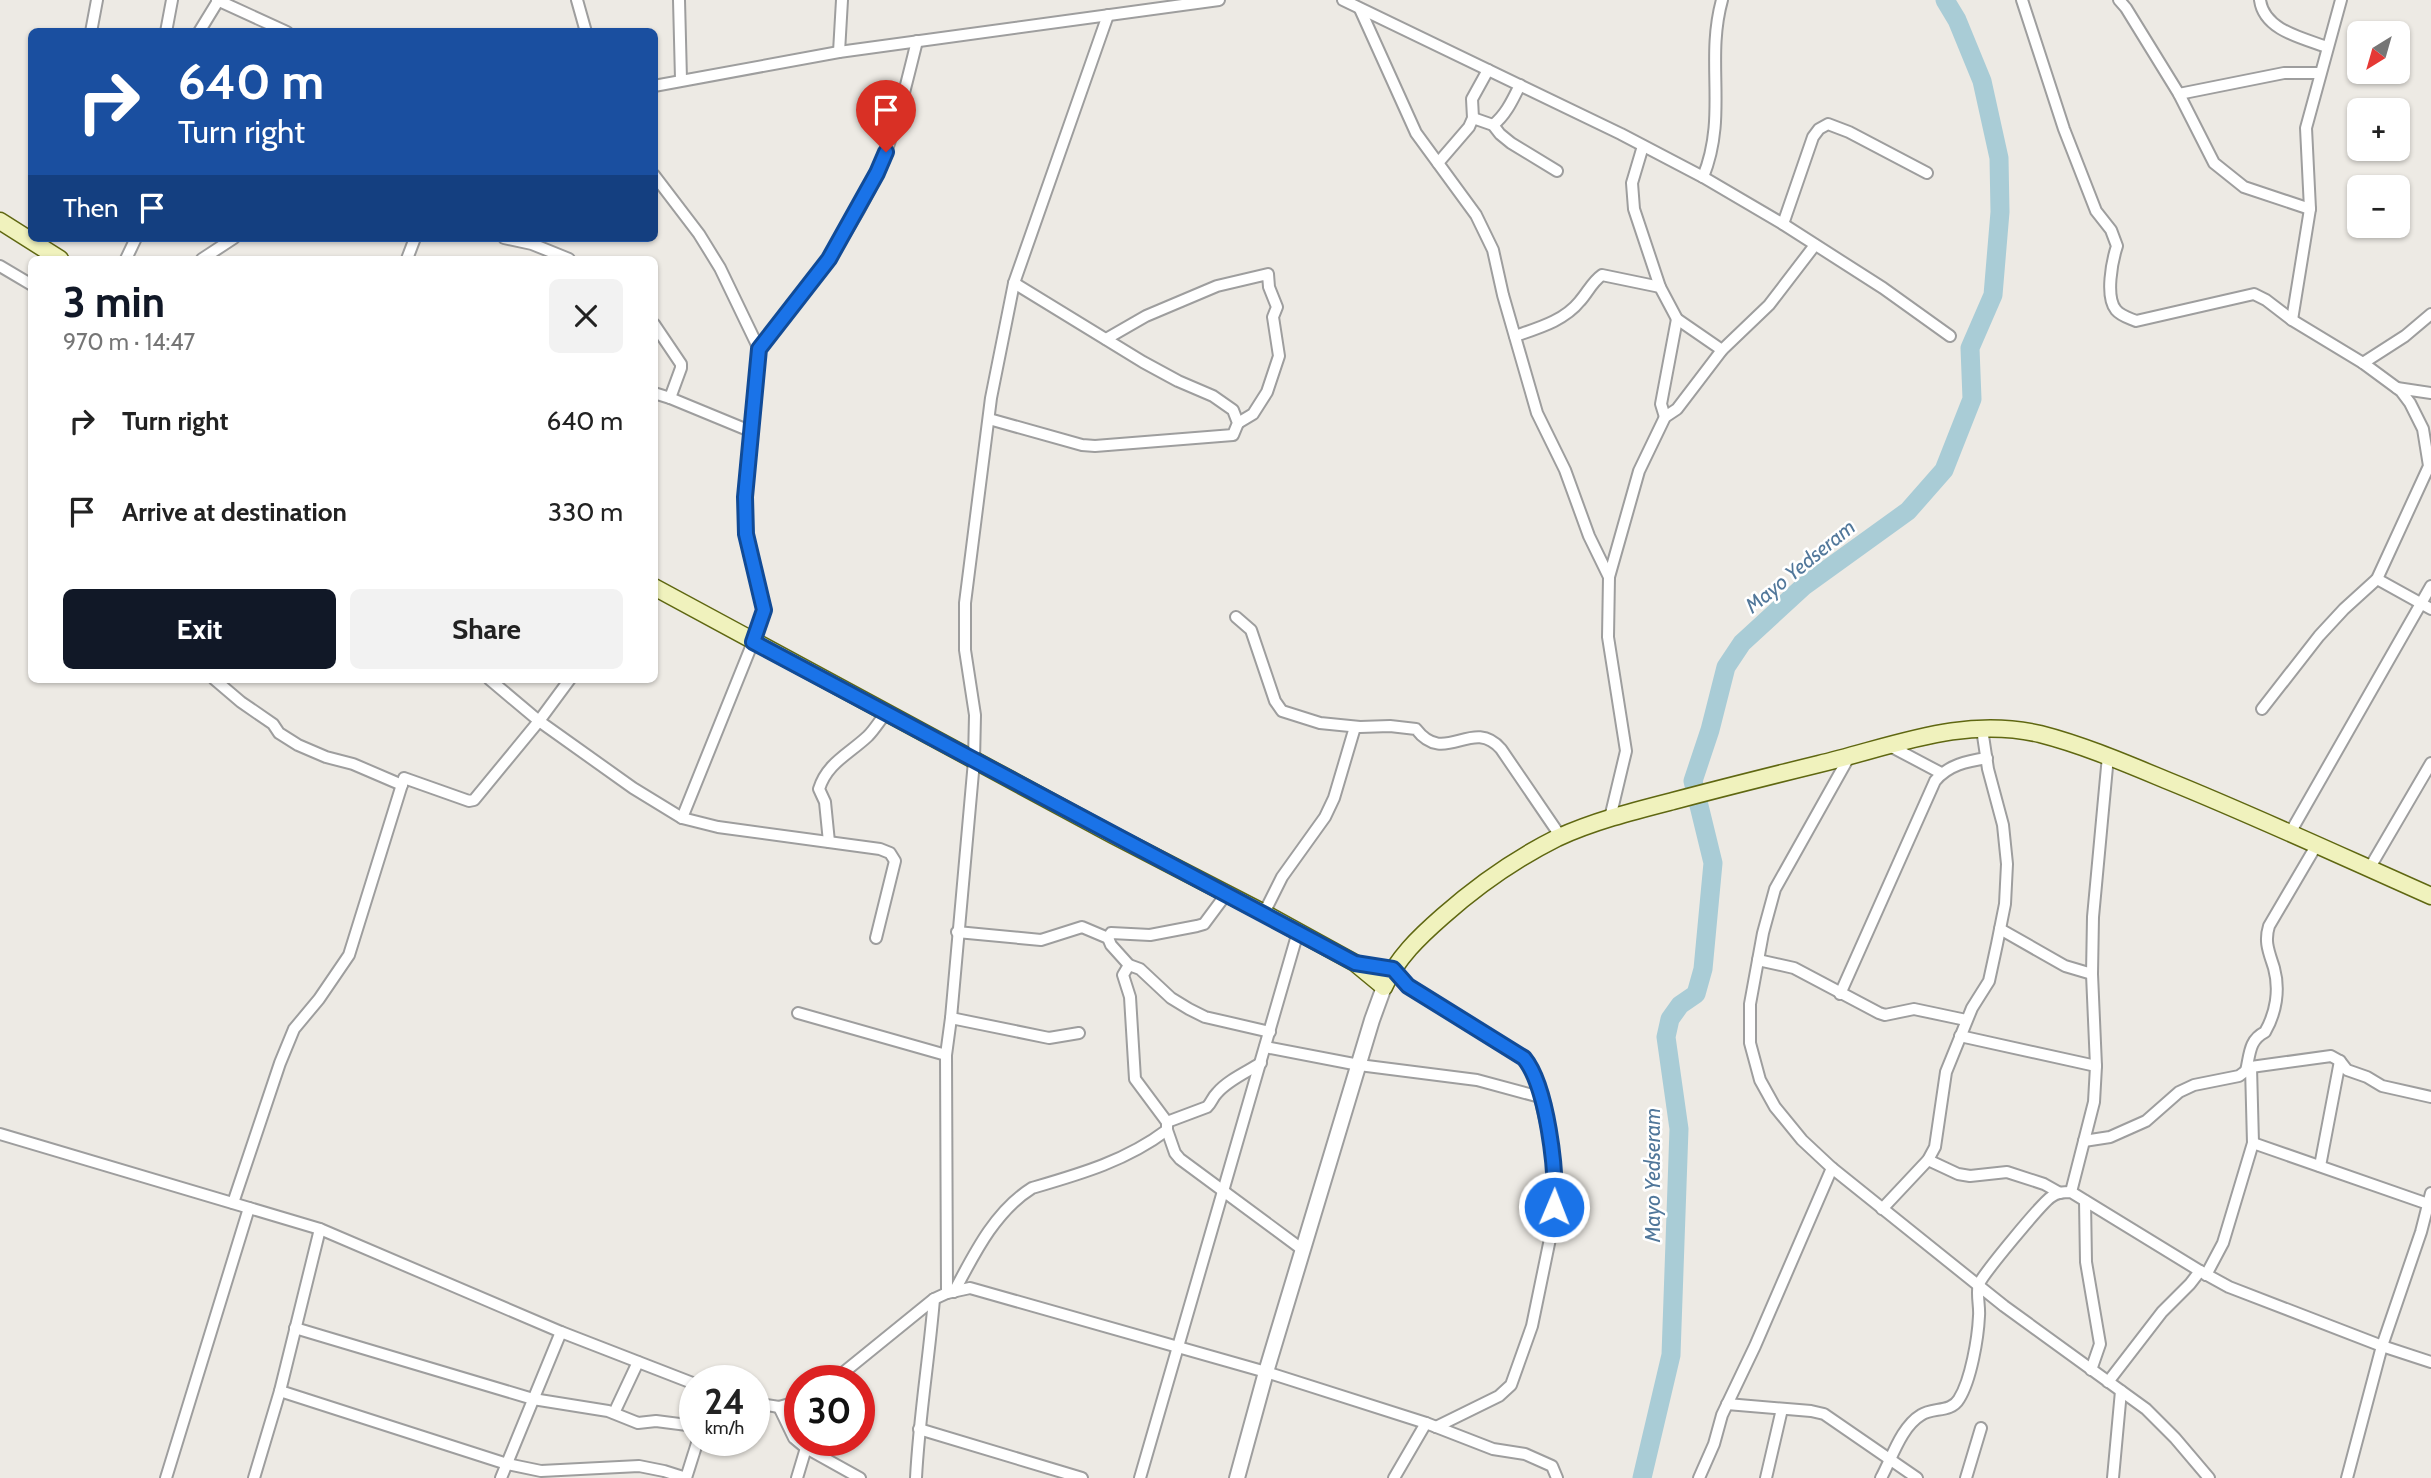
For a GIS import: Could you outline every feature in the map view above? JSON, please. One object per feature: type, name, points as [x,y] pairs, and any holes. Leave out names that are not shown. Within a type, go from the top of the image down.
[{"type":"main road","points":[[0,221],[28,236]]},
{"type":"main road","points":[[37,242],[56,256]]},
{"type":"main road","points":[[658,589],[974,761],[1264,913],[1355,963],[1384,987],[1393,969],[1410,947],[1432,925],[1478,886],[1561,836],[1610,818],[1849,757],[1927,734],[1982,729],[2040,734],[2108,756],[2431,896]]},
{"type":"main road","points":[[1355,963],[1393,969]]},
{"type":"street","points":[[92,28],[97,0]]},
{"type":"street","points":[[167,28],[172,0]]},
{"type":"street","points":[[202,28],[214,10],[217,0],[278,28]]},
{"type":"street","points":[[578,0],[585,28]]},
{"type":"street","points":[[679,0],[681,79]]},
{"type":"street","points":[[839,52],[842,0]]},
{"type":"street","points":[[658,85],[839,52],[1219,0]]},
{"type":"street","points":[[1343,0],[1703,177],[1783,224],[1950,336]]},
{"type":"street","points":[[1703,177],[1716,138],[1716,19],[1722,0]]},
{"type":"street","points":[[2022,0],[2064,128],[2096,211],[2111,230],[2117,246],[2111,264],[2114,307],[2121,314],[2136,321],[2254,294],[2266,299],[2292,320],[2363,363],[2397,388],[2410,403],[2423,429],[2429,466],[2377,579],[2319,636],[2262,709]]},
{"type":"street","points":[[2119,0],[2179,94],[2214,163],[2244,187],[2309,209]]},
{"type":"street","points":[[2260,0],[2267,20],[2299,37],[2327,47]]},
{"type":"street","points":[[2292,320],[2309,209],[2306,128],[2319,73],[2342,0]]},
{"type":"street","points":[[1360,9],[1416,133],[1476,215],[1493,250],[1537,413],[1565,470],[1589,536],[1609,577]]},
{"type":"street","points":[[951,1292],[946,1055],[974,761],[975,715],[965,650],[965,603],[991,398],[1014,283],[1108,15]]},
{"type":"street","points":[[759,349],[829,259],[877,173],[894,131],[918,41]]},
{"type":"street","points":[[1438,163],[1469,127],[1473,118],[1472,99],[1488,70]]},
{"type":"street","points":[[2179,94],[2284,74],[2319,73]]},
{"type":"street","points":[[1493,125],[1500,120],[1520,85]]},
{"type":"street","points":[[1473,118],[1493,125],[1511,143],[1557,171]]},
{"type":"street","points":[[1783,224],[1813,137],[1819,129],[1828,124],[1849,132],[1927,173]]},
{"type":"street","points":[[1643,146],[1632,183],[1634,209],[1660,287],[1677,319],[1722,350]]},
{"type":"street","points":[[658,179],[699,234],[720,268],[759,349],[745,497],[746,534],[764,610],[682,818]]},
{"type":"street","points":[[207,256],[228,242]]},
{"type":"street","points":[[523,242],[562,256]]},
{"type":"street","points":[[1610,818],[1626,751],[1608,637],[1609,577],[1639,471],[1665,417],[1677,409],[1722,350],[1769,305],[1815,245]]},
{"type":"street","points":[[0,266],[28,283]]},
{"type":"street","points":[[989,419],[1082,445],[1096,446],[1233,435],[1238,423],[1253,414],[1266,392],[1279,356],[1273,317],[1277,307],[1269,287],[1268,274],[1217,286],[1146,316],[1105,339]]},
{"type":"street","points":[[1515,336],[1553,323],[1569,312],[1594,280],[1602,275],[1660,287]]},
{"type":"street","points":[[1014,283],[1178,381],[1213,396],[1233,410],[1238,423]]},
{"type":"street","points":[[2363,363],[2405,336],[2431,314]]},
{"type":"street","points":[[1665,417],[1661,404],[1677,319]]},
{"type":"street","points":[[658,330],[681,364],[670,398]]},
{"type":"street","points":[[2397,388],[2431,393]]},
{"type":"street","points":[[658,394],[750,431]]},
{"type":"street","points":[[2377,579],[2426,606]]},
{"type":"street","points":[[2290,833],[2426,606],[2431,586]]},
{"type":"street","points":[[1236,617],[1251,630],[1275,701],[1282,711],[1320,723],[1416,729],[1425,740],[1435,744],[1480,735],[1490,738],[1501,749],[1561,836]]},
{"type":"street","points":[[219,683],[273,724],[279,733],[298,745],[326,757],[354,764],[402,785]]},
{"type":"street","points":[[494,683],[539,721],[633,788],[682,818],[718,827],[880,849],[890,853],[895,860],[876,938]]},
{"type":"street","points":[[233,1203],[280,1063],[294,1030],[349,955],[404,778],[469,801],[474,800],[567,683]]},
{"type":"street","points":[[829,842],[825,802],[818,789],[822,779],[834,763],[872,733],[886,713]]},
{"type":"street","points":[[1264,913],[1282,877],[1325,817],[1334,798],[1355,727]]},
{"type":"street","points":[[1882,1209],[1928,1160],[1935,1147],[1946,1072],[1966,1020],[1989,981],[2000,929],[2005,904],[2007,864],[2003,825],[1986,758],[1982,729]]},
{"type":"street","points":[[1886,745],[1941,773]]},
{"type":"street","points":[[2066,1192],[2094,1102],[2096,1066],[2092,974],[2096,866],[2108,756]]},
{"type":"street","points":[[1849,757],[1775,889],[1750,1004],[1750,1042],[1760,1080],[1802,1140],[1832,1168],[1978,1285],[2146,1409],[2209,1478]]},
{"type":"street","points":[[1840,993],[1924,802],[1941,773],[1971,760],[1986,758]]},
{"type":"street","points":[[2369,869],[2431,763]]},
{"type":"street","points":[[2108,1382],[2162,1312],[2203,1273],[2223,1243],[2253,1143],[2249,1069],[2252,1044],[2256,1037],[2265,1032],[2275,1008],[2276,981],[2265,937],[2316,846]]},
{"type":"street","points":[[1108,938],[1111,933],[1150,936],[1198,926],[1204,923],[1227,893]]},
{"type":"street","points":[[957,932],[1041,940],[1082,927],[1108,938],[1129,965],[1140,969],[1171,998],[1205,1017],[1270,1032]]},
{"type":"street","points":[[2000,929],[2065,966],[2092,974]]},
{"type":"street","points":[[1140,1478],[1298,932]]},
{"type":"street","points":[[1758,960],[1794,968],[1879,1013],[1891,1014],[1914,1009],[1966,1020]]},
{"type":"street","points":[[1129,965],[1123,975],[1130,997],[1135,1079],[1167,1126],[1175,1153],[1223,1193],[1303,1250]]},
{"type":"street","points":[[1393,969],[1408,986],[1524,1058],[1533,1070],[1540,1097],[1552,1150],[1556,1185],[1552,1229],[1528,1338],[1511,1385],[1499,1396],[1431,1425],[1394,1478]]},
{"type":"street","points":[[1237,1478],[1266,1371],[1384,987],[1408,986]]},
{"type":"street","points":[[798,1013],[946,1055]]},
{"type":"street","points":[[951,1018],[1049,1038],[1079,1033]]},
{"type":"street","points":[[1960,1036],[2096,1066]]},
{"type":"street","points":[[1265,1047],[1359,1065],[1477,1080],[1540,1097]]},
{"type":"street","points":[[2084,1141],[2109,1137],[2146,1121],[2179,1092],[2194,1085],[2239,1076],[2249,1069],[2331,1056],[2340,1060],[2347,1069],[2382,1086],[2431,1097]]},
{"type":"street","points":[[2320,1166],[2340,1060]]},
{"type":"street","points":[[951,1292],[1002,1213],[1018,1196],[1032,1188],[1126,1156],[1144,1147],[1167,1126],[1207,1107],[1223,1087],[1261,1063]]},
{"type":"street","points":[[0,1134],[320,1229],[561,1332],[679,1378]]},
{"type":"street","points":[[2253,1143],[2429,1198],[2426,1233],[2382,1346],[2347,1478]]},
{"type":"street","points":[[1928,1160],[1958,1174],[1970,1176],[2007,1172],[2066,1192],[2203,1273],[2254,1297],[2431,1362]]},
{"type":"street","points":[[1699,1478],[1727,1404],[1832,1168]]},
{"type":"street","points":[[1881,1478],[1896,1448],[1917,1418],[1923,1413],[1954,1406],[1959,1401],[1979,1329],[1978,1285],[2050,1197],[2066,1192]]},
{"type":"street","points":[[2085,1201],[2086,1262],[2100,1344],[2091,1370]]},
{"type":"street","points":[[166,1478],[249,1208]]},
{"type":"street","points":[[254,1478],[280,1391],[320,1229]]},
{"type":"street","points":[[853,1365],[934,1299],[970,1288],[1266,1371],[1431,1425],[1493,1449],[1525,1454],[1552,1466],[1557,1478]]},
{"type":"street","points":[[916,1478],[934,1299]]},
{"type":"street","points":[[295,1328],[533,1398],[614,1413],[638,1423],[656,1421],[679,1424]]},
{"type":"street","points":[[501,1478],[561,1332]]},
{"type":"street","points":[[614,1413],[638,1362]]},
{"type":"street","points":[[280,1391],[506,1464],[541,1471],[639,1466],[686,1478],[693,1456]]},
{"type":"street","points":[[2113,1478],[2121,1391]]},
{"type":"street","points":[[1727,1404],[1824,1414],[1917,1478]]},
{"type":"street","points":[[770,1406],[784,1406]]},
{"type":"street","points":[[779,1407],[784,1417]]},
{"type":"street","points":[[1766,1478],[1782,1409]]},
{"type":"street","points":[[1966,1478],[1981,1428]]},
{"type":"street","points":[[919,1429],[1082,1478]]},
{"type":"street","points":[[797,1478],[804,1456]]},
{"type":"street","points":[[820,1456],[860,1478]]},
{"type":"waterway","name":"Mayo Yedseram","points":[[1642,1478],[1671,1355],[1679,1129],[1666,1037],[1670,1019],[1680,1005],[1696,994],[1703,969],[1713,863],[1693,781],[1710,730],[1726,667],[1742,643],[1804,586],[1908,511],[1944,470],[1972,399],[1970,348],[1993,295],[2000,212],[1999,158],[1982,81],[1957,20],[1945,0]]},
{"type":"route","points":[[886,152],[856,214],[829,259],[759,349],[745,497],[746,534],[764,610],[753,642],[1355,963],[1393,969],[1408,986],[1524,1058],[1533,1070],[1552,1150],[1556,1185],[1554,1207]]}]
